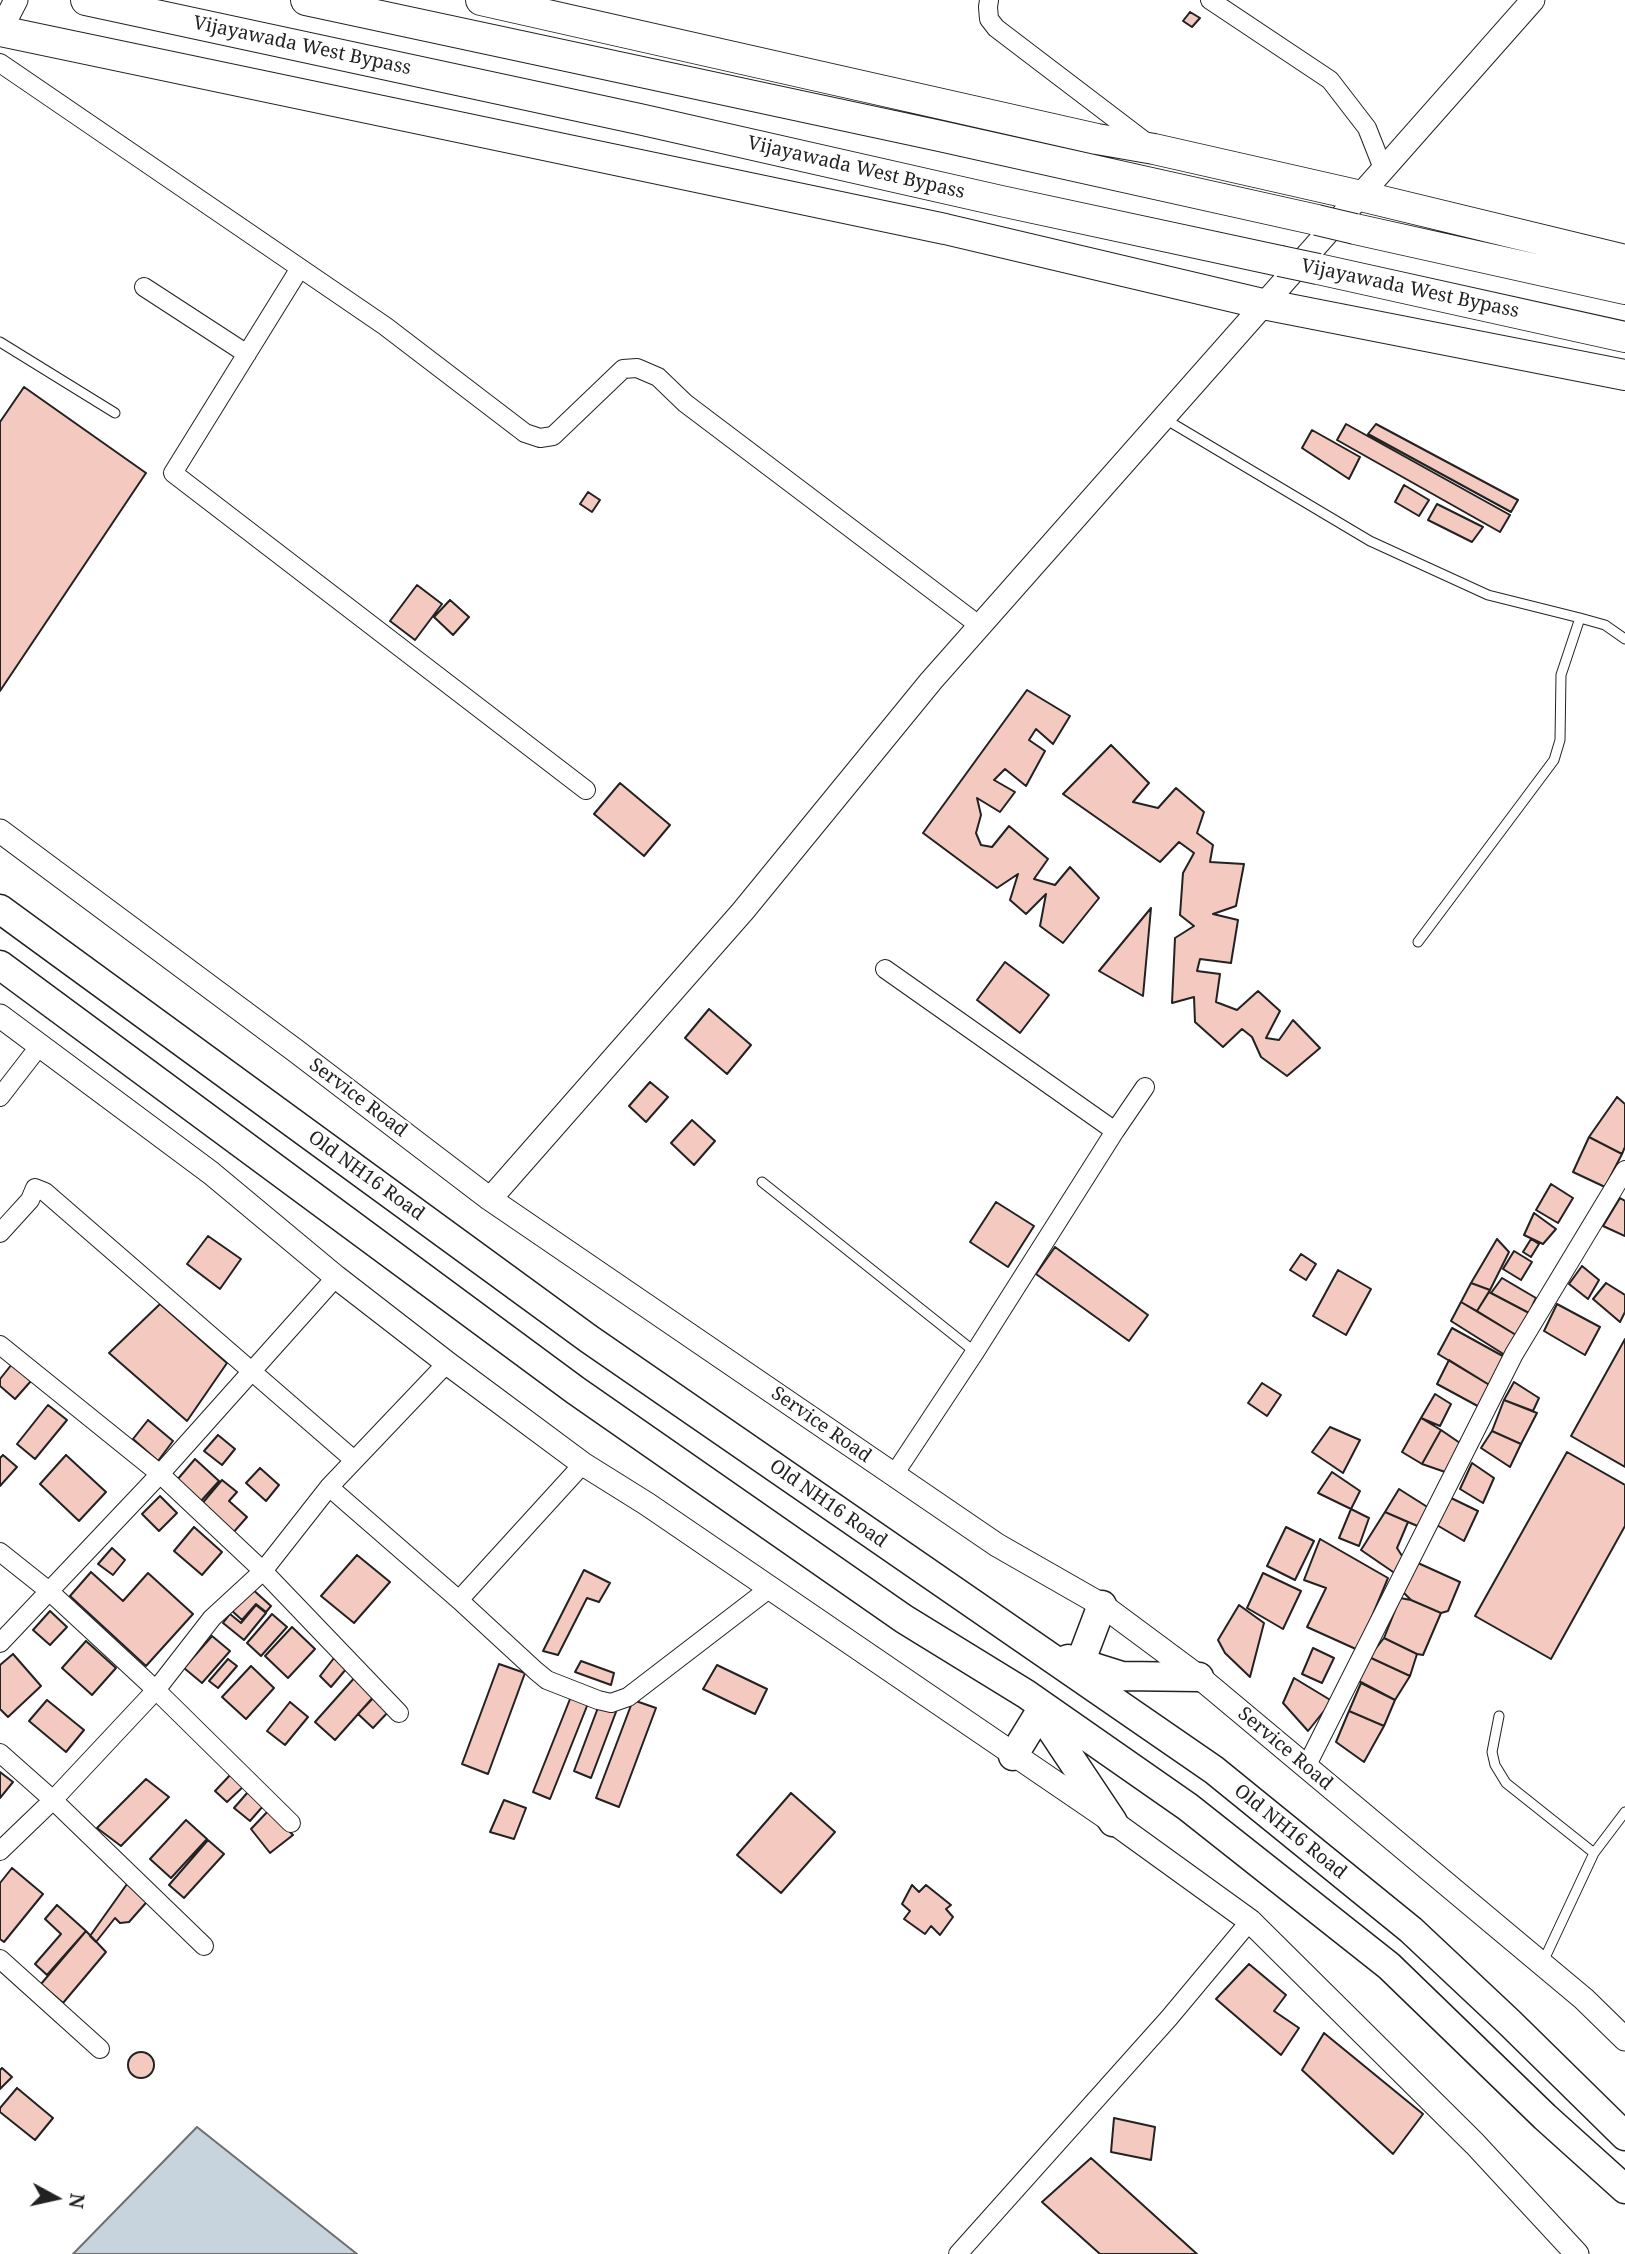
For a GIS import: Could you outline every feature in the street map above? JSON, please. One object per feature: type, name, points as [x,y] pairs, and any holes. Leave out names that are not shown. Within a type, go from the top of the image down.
[{"type":"highway","name":"Vijayawada West Bypass","points":[[86,0],[1625,337]]},
{"type":"highway","points":[[306,0],[940,136],[1625,289]]},
{"type":"highway","points":[[481,0],[1361,196],[1625,260]]},
{"type":"highway","points":[[0,31],[932,226],[1264,303],[1625,375]]},
{"type":"main road","name":"Old NH16 Road","points":[[0,909],[589,1339],[1214,1770],[1411,1930],[1625,2136]]},
{"type":"main road","points":[[0,965],[575,1390],[904,1619],[1188,1807],[1389,1966],[1545,2117],[1625,2189]]},
{"type":"main road","points":[[1080,1663],[1102,1605]]},
{"type":"main road","points":[[1039,1650],[1122,1676],[1199,1676]]},
{"type":"main road","points":[[1013,1756],[1033,1703]]},
{"type":"main road","points":[[1033,1703],[1113,1822]]},
{"type":"street","points":[[0,31],[16,0]]},
{"type":"street","points":[[1210,0],[1330,80],[1367,128],[1384,171]]},
{"type":"street","points":[[490,1199],[743,911],[931,681],[1533,0]]},
{"type":"street","points":[[990,2],[989,19],[996,28],[1154,149]]},
{"type":"street","points":[[0,64],[385,326],[525,433],[540,438],[553,436],[623,369],[637,368],[658,377],[685,403],[980,626]]},
{"type":"street","points":[[300,268],[173,473],[586,790]]},
{"type":"street","points":[[144,287],[247,354]]},
{"type":"street","name":"Service Road","points":[[0,831],[490,1199],[813,1418],[893,1476],[997,1545],[1102,1605],[1199,1676],[1584,1999],[1625,2039]]},
{"type":"street","points":[[885,969],[1115,1130]]},
{"type":"street","points":[[0,1016],[211,1173],[336,1277],[583,1465],[647,1504],[1113,1822],[1250,1921],[1475,2144],[1577,2254]]},
{"type":"street","points":[[0,1097],[41,1044]]},
{"type":"street","points":[[893,1476],[1145,1087]]},
{"type":"street","points":[[1306,1767],[1514,1354],[1625,1170]]},
{"type":"street","points":[[0,1233],[30,1200],[35,1188],[45,1192],[354,1460]]},
{"type":"street","points":[[0,1643],[160,1474],[336,1277]]},
{"type":"street","points":[[0,1345],[160,1474],[263,1571],[399,1713]]},
{"type":"street","points":[[0,1851],[53,1800],[156,1690],[212,1618],[263,1571],[329,1487],[447,1363]]},
{"type":"street","points":[[459,1600],[583,1465]]},
{"type":"street","points":[[329,1487],[547,1680],[611,1703],[628,1697],[770,1588]]},
{"type":"street","points":[[0,1552],[49,1591],[156,1690],[291,1823]]},
{"type":"street","points":[[0,1753],[53,1800],[204,1946]]},
{"type":"street","points":[[958,2254],[1169,2018],[1250,1921]]},
{"type":"street","points":[[0,1959],[100,2049]]},
{"type":"lane","points":[[0,342],[115,413]]},
{"type":"lane","points":[[1165,419],[1370,541],[1488,595],[1605,625],[1625,639]]},
{"type":"lane","points":[[1418,942],[1554,761],[1560,740],[1561,675],[1580,618]]},
{"type":"lane","points":[[762,1182],[975,1352]]},
{"type":"lane","points":[[1499,1716],[1492,1752],[1495,1765],[1506,1783],[1594,1853]]},
{"type":"lane","points":[[1542,1964],[1594,1853],[1625,1812]]},
{"type":"shaded area","points":[[197,2127],[357,2254],[73,2254]]},
{"type":"building","points":[[1190,12],[1200,18],[1192,27],[1183,21]]},
{"type":"building","points":[[24,387],[146,473],[0,691],[0,422]]},
{"type":"building","points":[[1346,424],[1510,515],[1500,532],[1337,440]]},
{"type":"building","points":[[1376,424],[1518,500],[1511,512],[1368,434]]},
{"type":"building","points":[[1312,430],[1360,457],[1349,479],[1302,448]]},
{"type":"building","points":[[1404,485],[1429,500],[1419,516],[1395,502]]},
{"type":"building","points":[[588,492],[600,500],[592,512],[580,504]]},
{"type":"building","points":[[1437,504],[1483,527],[1472,542],[1428,520]]},
{"type":"building","points":[[417,585],[442,604],[415,640],[390,621]]},
{"type":"building","points":[[450,600],[469,617],[453,635],[434,617]]},
{"type":"building","points":[[1027,690],[1070,716],[1053,744],[1036,729],[1029,740],[1045,751],[1026,786],[1005,769],[994,780],[1015,792],[1000,812],[977,798],[981,815],[976,833],[981,845],[992,847],[1009,826],[1048,859],[1034,879],[1055,885],[1070,867],[1099,898],[1063,943],[1040,926],[1046,894],[1026,914],[1010,900],[1018,874],[997,888],[923,833]]},
{"type":"building","points":[[1111,745],[1149,783],[1133,802],[1158,808],[1176,788],[1204,812],[1197,833],[1213,845],[1210,862],[1244,864],[1236,906],[1213,914],[1238,920],[1231,963],[1200,959],[1197,971],[1220,974],[1216,1002],[1237,1010],[1258,991],[1280,1011],[1266,1038],[1279,1040],[1293,1020],[1320,1048],[1287,1076],[1261,1057],[1252,1037],[1242,1029],[1223,1047],[1195,1022],[1194,997],[1172,1003],[1175,938],[1194,926],[1180,915],[1183,873],[1194,853],[1179,842],[1160,862],[1063,794]]},
{"type":"building","points":[[620,783],[670,825],[644,856],[594,814]]},
{"type":"building","points":[[1151,908],[1143,996],[1099,971]]},
{"type":"building","points":[[1005,962],[1049,995],[1020,1033],[977,1000]]},
{"type":"building","points":[[709,1009],[751,1045],[727,1074],[685,1038]]},
{"type":"building","points":[[650,1082],[668,1097],[646,1122],[629,1106]]},
{"type":"building","points":[[1617,1097],[1625,1104],[1625,1147],[1622,1154],[1589,1137]]},
{"type":"building","points":[[692,1120],[715,1141],[694,1165],[671,1143]]},
{"type":"building","points":[[1589,1137],[1622,1154],[1605,1187],[1573,1172]]},
{"type":"building","points":[[1551,1184],[1573,1198],[1558,1223],[1536,1210]]},
{"type":"building","points":[[1620,1198],[1625,1201],[1625,1236],[1603,1226]]},
{"type":"building","points":[[996,1202],[1034,1226],[1008,1267],[970,1242]]},
{"type":"building","points":[[1534,1213],[1556,1229],[1543,1244],[1524,1235]]},
{"type":"building","points":[[208,1236],[241,1259],[220,1289],[187,1264]]},
{"type":"building","points":[[1497,1239],[1509,1252],[1490,1290],[1471,1283]]},
{"type":"building","points":[[1531,1239],[1539,1244],[1531,1257],[1523,1252]]},
{"type":"building","points":[[1055,1247],[1148,1315],[1129,1341],[1036,1274]]},
{"type":"building","points":[[1514,1251],[1532,1262],[1521,1280],[1503,1269]]},
{"type":"building","points":[[1301,1254],[1316,1264],[1306,1280],[1290,1270]]},
{"type":"building","points":[[1582,1266],[1599,1280],[1588,1299],[1569,1284]]},
{"type":"building","points":[[1338,1270],[1371,1289],[1346,1335],[1313,1316]]},
{"type":"building","points":[[1502,1278],[1536,1298],[1529,1313],[1491,1293]]},
{"type":"building","points":[[1471,1283],[1490,1290],[1477,1311],[1461,1302]]},
{"type":"building","points":[[1606,1283],[1625,1295],[1625,1312],[1620,1322],[1593,1299]]},
{"type":"building","points":[[1489,1292],[1529,1313],[1516,1335],[1477,1311]]},
{"type":"building","points":[[1461,1302],[1516,1335],[1505,1355],[1451,1321]]},
{"type":"building","points":[[160,1304],[227,1363],[187,1421],[109,1353]]},
{"type":"building","points":[[1557,1304],[1600,1327],[1585,1355],[1544,1331]]},
{"type":"building","points":[[1452,1328],[1510,1360],[1496,1389],[1438,1354]]},
{"type":"building","points":[[1625,1339],[1625,1467],[1571,1436]]},
{"type":"building","points":[[1449,1360],[1496,1389],[1485,1410],[1437,1384]]},
{"type":"building","points":[[12,1364],[31,1381],[15,1399],[0,1386],[0,1379]]},
{"type":"building","points":[[1514,1382],[1539,1398],[1533,1411],[1504,1400]]},
{"type":"building","points":[[1262,1383],[1281,1395],[1267,1416],[1248,1403]]},
{"type":"building","points":[[1435,1394],[1451,1404],[1440,1426],[1421,1418]]},
{"type":"building","points":[[1504,1400],[1537,1413],[1521,1444],[1492,1431]]},
{"type":"building","points":[[48,1405],[67,1420],[35,1459],[17,1444]]},
{"type":"building","points":[[1421,1418],[1441,1430],[1422,1464],[1402,1452]]},
{"type":"building","points":[[148,1420],[173,1441],[158,1461],[133,1439]]},
{"type":"building","points":[[1330,1427],[1360,1440],[1343,1473],[1312,1452]]},
{"type":"building","points":[[1441,1430],[1460,1443],[1448,1473],[1422,1464]]},
{"type":"building","points":[[1492,1431],[1521,1444],[1510,1467],[1481,1448]]},
{"type":"building","points":[[218,1435],[235,1449],[222,1465],[204,1451]]},
{"type":"building","points":[[1567,1452],[1625,1485],[1625,1526],[1551,1659],[1475,1616]]},
{"type":"building","points":[[3,1455],[17,1467],[0,1486],[0,1458]]},
{"type":"building","points":[[66,1455],[106,1492],[79,1521],[40,1484]]},
{"type":"building","points":[[195,1459],[219,1481],[201,1501],[177,1480]]},
{"type":"building","points":[[1472,1463],[1494,1478],[1483,1503],[1460,1489]]},
{"type":"building","points":[[260,1468],[279,1485],[266,1501],[246,1483]]},
{"type":"building","points":[[1332,1472],[1360,1491],[1351,1509],[1318,1493]]},
{"type":"building","points":[[222,1480],[237,1492],[229,1501],[247,1517],[232,1534],[200,1506]]},
{"type":"building","points":[[1399,1489],[1429,1508],[1422,1528],[1385,1512]]},
{"type":"building","points":[[160,1496],[177,1513],[159,1531],[142,1514]]},
{"type":"building","points":[[1449,1497],[1478,1511],[1464,1541],[1435,1524]]},
{"type":"building","points":[[1351,1509],[1369,1518],[1359,1546],[1339,1538]]},
{"type":"building","points":[[1385,1512],[1408,1522],[1397,1548],[1404,1559],[1396,1574],[1361,1550]]},
{"type":"building","points":[[194,1527],[222,1552],[202,1575],[174,1551]]},
{"type":"building","points":[[1286,1527],[1314,1541],[1295,1580],[1267,1566]]},
{"type":"building","points":[[1320,1539],[1388,1578],[1358,1650],[1307,1627],[1326,1588],[1304,1580]]},
{"type":"building","points":[[112,1548],[125,1560],[113,1575],[98,1564]]},
{"type":"building","points":[[357,1555],[390,1582],[354,1623],[321,1596]]},
{"type":"building","points":[[1418,1563],[1460,1582],[1448,1611],[1441,1613],[1411,1600],[1402,1591]]},
{"type":"building","points":[[584,1570],[610,1583],[599,1602],[587,1598],[558,1655],[543,1651]]},
{"type":"building","points":[[91,1572],[123,1601],[148,1573],[193,1614],[146,1666],[70,1596]]},
{"type":"building","points":[[1263,1573],[1301,1591],[1283,1629],[1247,1608]]},
{"type":"building","points":[[250,1587],[271,1606],[266,1612],[256,1604],[242,1620],[230,1609]]},
{"type":"building","points":[[1400,1598],[1441,1613],[1423,1655],[1384,1638]]},
{"type":"building","points":[[256,1605],[266,1613],[244,1640],[223,1623],[230,1614],[241,1623]]},
{"type":"building","points":[[1239,1605],[1264,1623],[1250,1677],[1225,1653],[1218,1640]]},
{"type":"building","points":[[50,1611],[67,1627],[50,1645],[33,1630]]},
{"type":"building","points":[[272,1614],[287,1627],[261,1656],[247,1643]]},
{"type":"building","points":[[292,1627],[315,1649],[288,1678],[265,1656]]},
{"type":"building","points":[[212,1636],[230,1651],[202,1683],[184,1668]]},
{"type":"building","points":[[1384,1638],[1417,1654],[1410,1676],[1369,1657]]},
{"type":"building","points":[[86,1641],[116,1668],[92,1695],[62,1668]]},
{"type":"building","points":[[1313,1648],[1334,1658],[1322,1683],[1302,1674]]},
{"type":"building","points":[[13,1654],[41,1686],[8,1717],[0,1709],[0,1665]]},
{"type":"building","points":[[1369,1657],[1410,1676],[1395,1700],[1355,1679]]},
{"type":"building","points":[[334,1658],[347,1668],[331,1687],[320,1676]]},
{"type":"building","points":[[228,1659],[237,1666],[218,1688],[209,1681]]},
{"type":"building","points":[[581,1661],[614,1673],[611,1685],[575,1672]]},
{"type":"building","points":[[499,1664],[525,1673],[488,1774],[462,1764]]},
{"type":"building","points":[[717,1665],[767,1689],[755,1714],[703,1689]]},
{"type":"building","points":[[251,1666],[274,1688],[246,1719],[222,1697]]},
{"type":"building","points":[[356,1676],[376,1694],[335,1740],[315,1722]]},
{"type":"building","points":[[1294,1678],[1332,1701],[1308,1731],[1283,1703]]},
{"type":"building","points":[[1361,1683],[1395,1700],[1384,1726],[1349,1711]]},
{"type":"building","points":[[572,1694],[589,1701],[550,1799],[533,1792]]},
{"type":"building","points":[[376,1695],[390,1710],[373,1728],[358,1714]]},
{"type":"building","points":[[47,1700],[84,1730],[66,1752],[29,1721]]},
{"type":"building","points":[[633,1700],[656,1708],[619,1807],[596,1798]]},
{"type":"building","points":[[290,1702],[308,1717],[285,1745],[267,1731]]},
{"type":"building","points":[[599,1705],[616,1712],[591,1778],[574,1771]]},
{"type":"building","points":[[1349,1711],[1384,1726],[1364,1762],[1336,1742]]},
{"type":"building","points":[[0,1772],[13,1782],[0,1798]]},
{"type":"building","points":[[232,1773],[245,1785],[227,1802],[215,1791]]},
{"type":"building","points":[[146,1779],[169,1797],[121,1846],[97,1828]]},
{"type":"building","points":[[248,1792],[264,1805],[250,1821],[234,1808]]},
{"type":"building","points":[[791,1793],[835,1832],[781,1893],[737,1855]]},
{"type":"building","points":[[504,1800],[526,1808],[514,1839],[490,1832]]},
{"type":"building","points":[[269,1810],[293,1835],[270,1853],[251,1829]]},
{"type":"building","points":[[186,1820],[207,1839],[171,1878],[150,1859]]},
{"type":"building","points":[[208,1840],[224,1854],[184,1898],[169,1885]]},
{"type":"building","points":[[12,1868],[43,1894],[4,1942],[0,1939],[0,1883]]},
{"type":"building","points":[[132,1877],[152,1896],[129,1922],[120,1923],[115,1918],[96,1942],[90,1936]]},
{"type":"building","points":[[912,1885],[919,1892],[926,1885],[951,1905],[946,1909],[953,1917],[940,1935],[931,1926],[925,1934],[904,1919],[910,1911],[902,1904]]},
{"type":"building","points":[[57,1905],[86,1931],[47,1975],[35,1964],[61,1934],[45,1919]]},
{"type":"building","points":[[86,1931],[106,1952],[63,2003],[41,1984]]},
{"type":"building","points":[[1249,1964],[1286,1995],[1274,2011],[1299,2028],[1281,2055],[1216,1999]]},
{"type":"building","points":[[1324,2033],[1423,2114],[1393,2154],[1302,2070]]},
{"type":"building","points":[[141,2052],[150,2056],[154,2065],[150,2074],[141,2078],[132,2074],[128,2065],[132,2056]]},
{"type":"building","points":[[2,2068],[12,2077],[0,2089],[0,2070]]},
{"type":"building","points":[[17,2088],[53,2118],[35,2140],[0,2112],[0,2108]]},
{"type":"building","points":[[1114,2118],[1155,2127],[1151,2160],[1111,2152]]},
{"type":"building","points":[[1091,2158],[1197,2254],[1100,2254],[1042,2202]]}]
